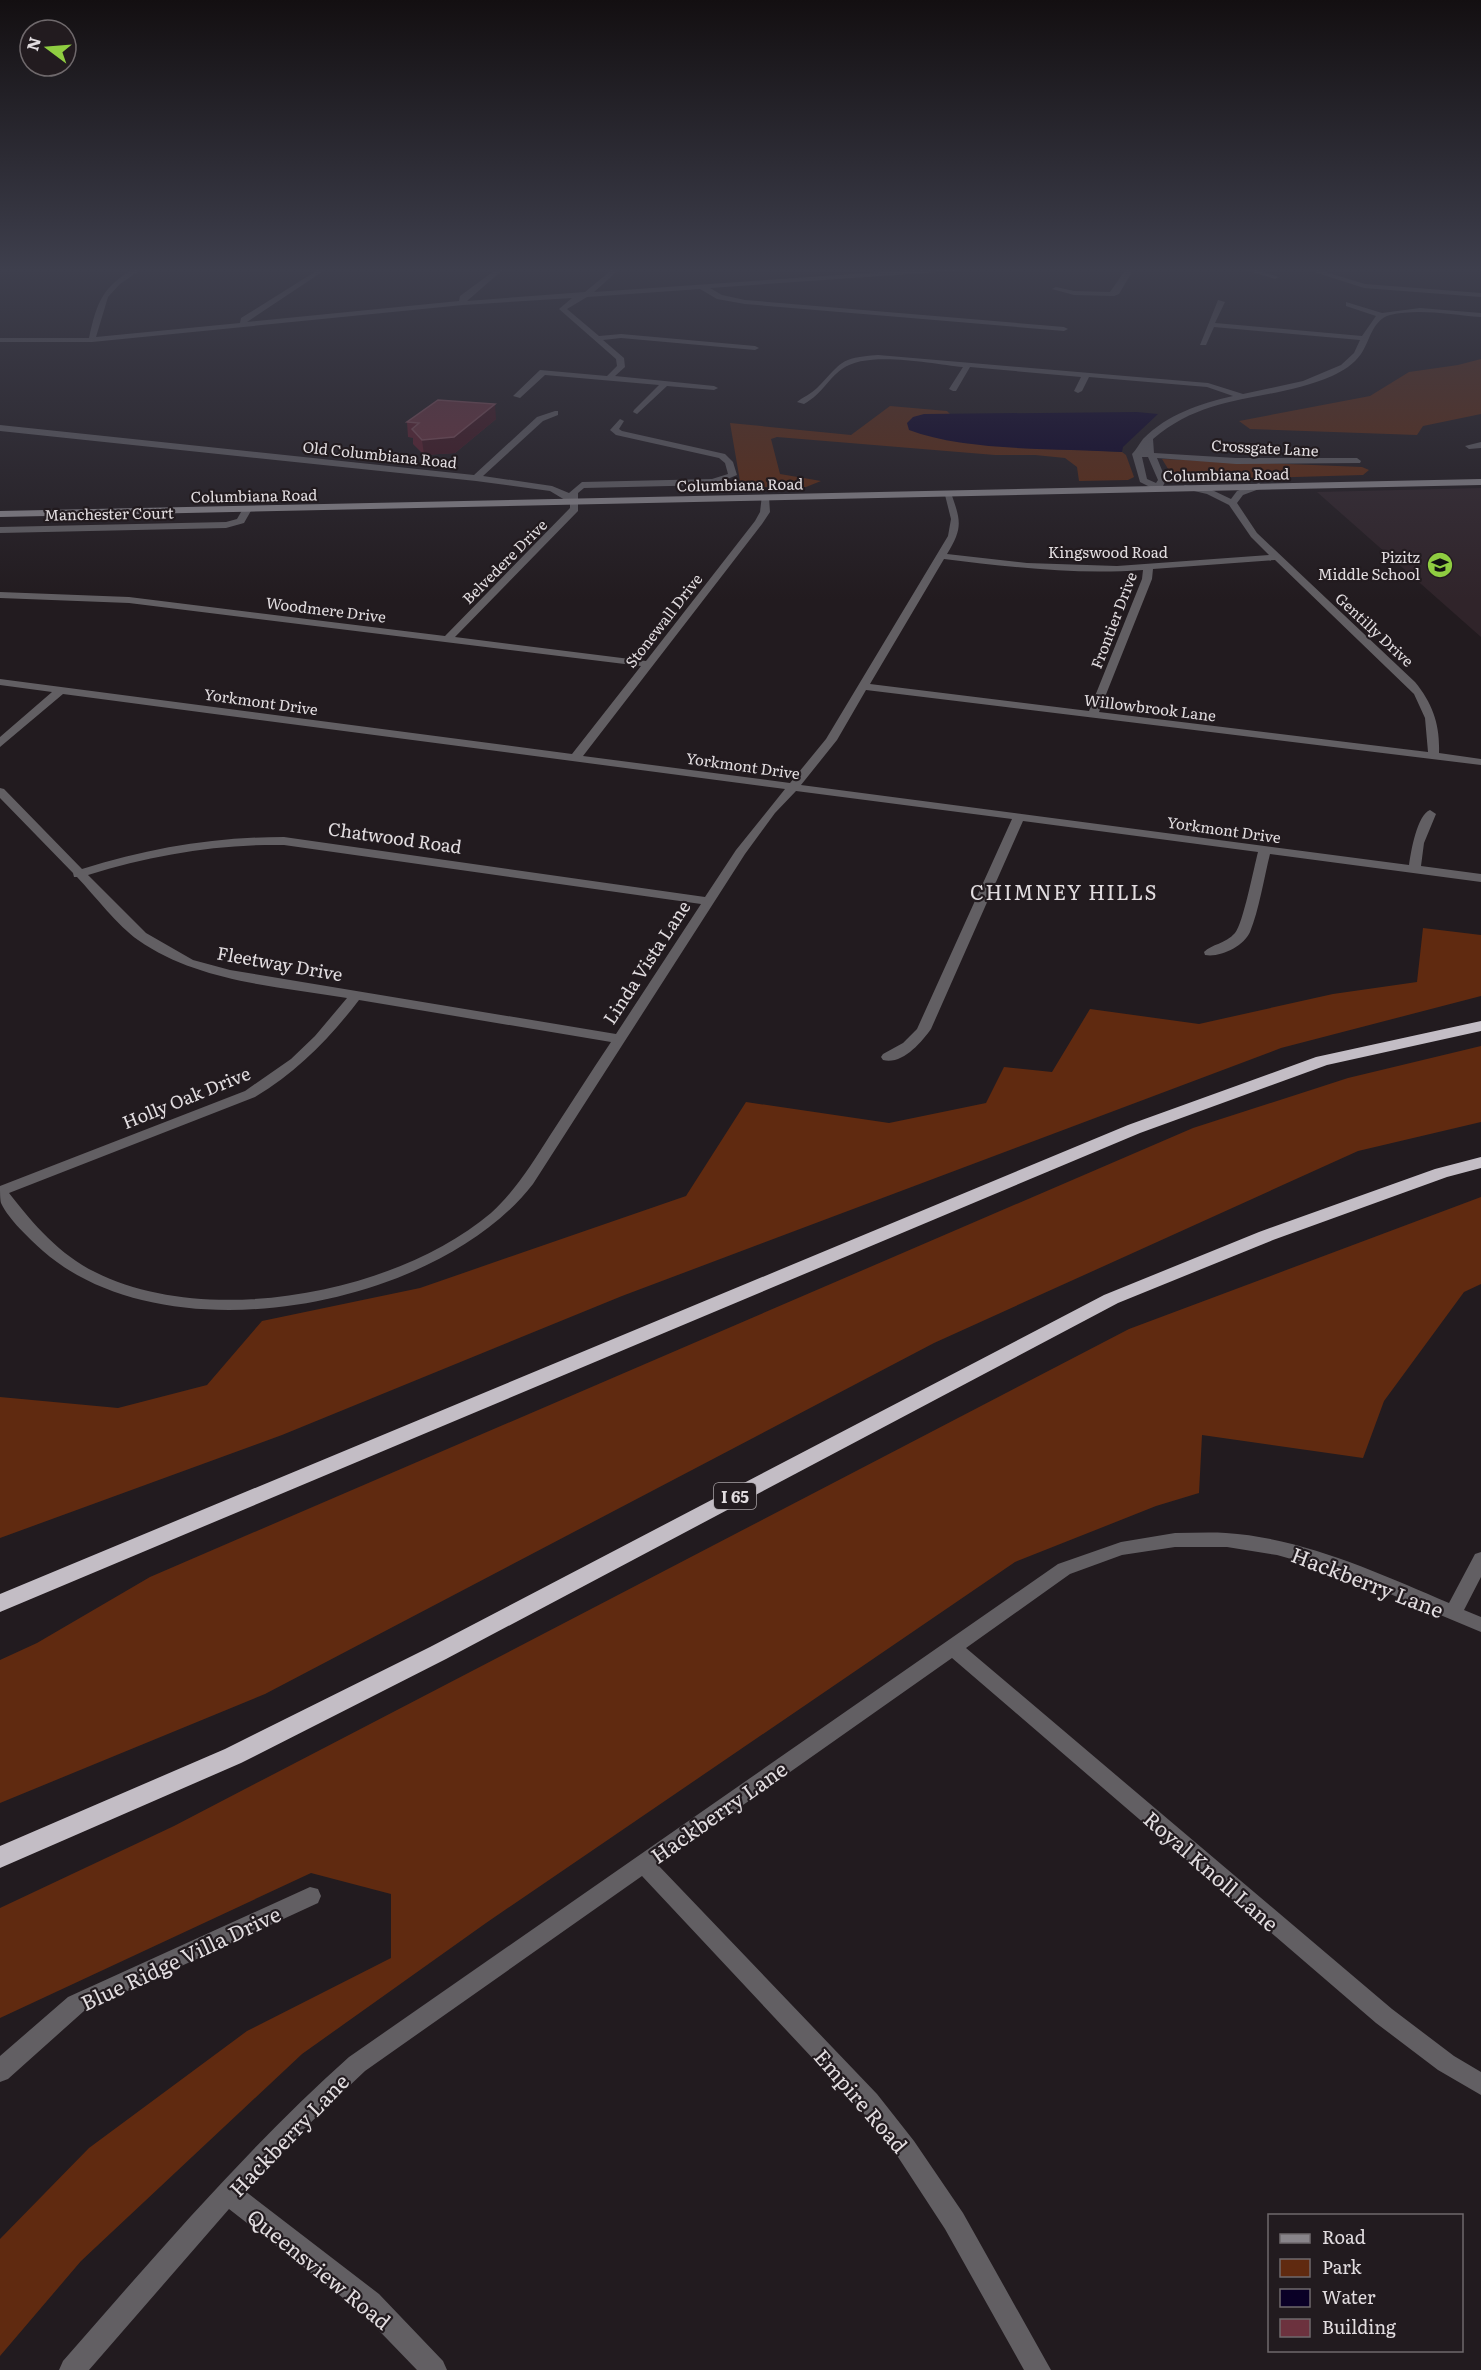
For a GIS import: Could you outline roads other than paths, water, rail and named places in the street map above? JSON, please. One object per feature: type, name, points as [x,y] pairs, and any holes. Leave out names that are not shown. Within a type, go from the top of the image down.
[{"type":"highway","points":[[0,1603],[1134,1129],[1322,1061],[1481,1026]]},
{"type":"highway","name":"I 65","points":[[0,1857],[243,1751],[438,1653],[1111,1299],[1266,1236],[1441,1173],[1481,1162]]},
{"type":"main road","name":"Columbiana Road","points":[[0,514],[1481,482]]},
{"type":"street","points":[[517,396],[536,379]]},
{"type":"street","points":[[614,379],[714,388]]},
{"type":"street","points":[[801,402],[810,398],[827,379]]},
{"type":"street","points":[[953,389],[959,379]]},
{"type":"street","points":[[1078,391],[1084,379]]},
{"type":"street","points":[[1130,379],[1208,385],[1245,397]]},
{"type":"street","points":[[1149,438],[1148,448],[1162,480],[1158,488],[1143,480],[1136,454],[1149,438],[1162,424],[1200,407],[1317,379]]},
{"type":"street","points":[[637,412],[665,384]]},
{"type":"street","points":[[476,478],[540,419],[555,413]]},
{"type":"street","points":[[573,501],[573,492],[582,485],[713,482],[733,475],[729,462],[722,456],[619,433],[614,430],[620,421]]},
{"type":"street","name":"Old Columbiana Road","points":[[0,428],[476,478],[552,489],[563,493],[573,501]]},
{"type":"street","points":[[1469,446],[1481,445]]},
{"type":"street","name":"Crossgate Lane","points":[[1136,454],[1236,461],[1358,461]]},
{"type":"street","points":[[1185,488],[1209,492],[1232,503],[1240,493],[1258,486]]},
{"type":"street","name":"Linda Vista Lane","points":[[0,1191],[45,1246],[82,1271],[105,1283],[165,1299],[241,1303],[305,1298],[377,1281],[410,1269],[470,1236],[495,1217],[528,1181],[708,901],[765,818],[826,748],[941,556],[956,526],[947,493]]},
{"type":"street","name":"Stonewall Drive","points":[[575,758],[759,522],[765,512],[765,496]]},
{"type":"street","name":"Belvedere Drive","points":[[448,639],[575,509],[573,501]]},
{"type":"street","name":"Gentilly Drive","points":[[1232,503],[1243,522],[1276,556],[1422,696],[1433,719],[1433,757]]},
{"type":"street","name":"Manchester Court","points":[[0,530],[221,525],[241,520],[247,509]]},
{"type":"street","name":"Kingswood Road","points":[[941,556],[1055,568],[1148,568],[1276,556]]},
{"type":"street","name":"Frontier Drive","points":[[1093,715],[1147,579],[1148,568]]},
{"type":"street","name":"Woodmere Drive","points":[[0,594],[129,600],[648,664]]},
{"type":"street","name":"Yorkmont Drive","points":[[0,682],[1481,878]]},
{"type":"street","name":"Willowbrook Lane","points":[[864,687],[1433,757]]},
{"type":"street","points":[[0,744],[61,690]]},
{"type":"street","points":[[1433,757],[1481,762]]},
{"type":"street","name":"Fleetway Drive","points":[[0,791],[141,936],[188,963],[229,974],[620,1039]]},
{"type":"street","points":[[1414,869],[1418,843],[1430,814]]},
{"type":"street","points":[[888,1057],[904,1050],[924,1029],[1019,817]]},
{"type":"street","name":"Chatwood Road","points":[[78,873],[124,859],[185,846],[239,840],[284,841],[708,901]]},
{"type":"street","points":[[1210,952],[1227,947],[1242,933],[1265,849]]},
{"type":"street","name":"Holly Oak Drive","points":[[0,1191],[250,1094],[280,1077],[303,1059],[356,995]]},
{"type":"street","name":"Hackberry Lane","points":[[72,2370],[228,2194],[315,2101],[357,2064],[1064,1569],[1086,1559],[1145,1543],[1193,1538],[1251,1541],[1311,1556],[1481,1625]]},
{"type":"street","points":[[1454,1614],[1481,1559]]},
{"type":"street","name":"Royal Knoll Lane","points":[[951,1646],[1384,2016],[1446,2063],[1481,2084]]},
{"type":"street","name":"Empire Road","points":[[643,1863],[868,2102],[906,2149],[954,2221],[1038,2370]]},
{"type":"street","name":"Blue Ridge Villa Drive","points":[[0,2071],[76,2004],[310,1896]]},
{"type":"street","name":"Queensview Road","points":[[228,2194],[370,2303],[434,2370]]},
{"type":"water","points":[[1137,412],[1158,414],[1123,447],[1122,452],[985,446],[932,437],[909,430],[907,423],[913,417],[924,414]]},
{"type":"place","name":"Pizitz Middle School","points":[[1440,565]]},
{"type":"district","name":"CHIMNEY HILLS","points":[[1064,891]]}]
